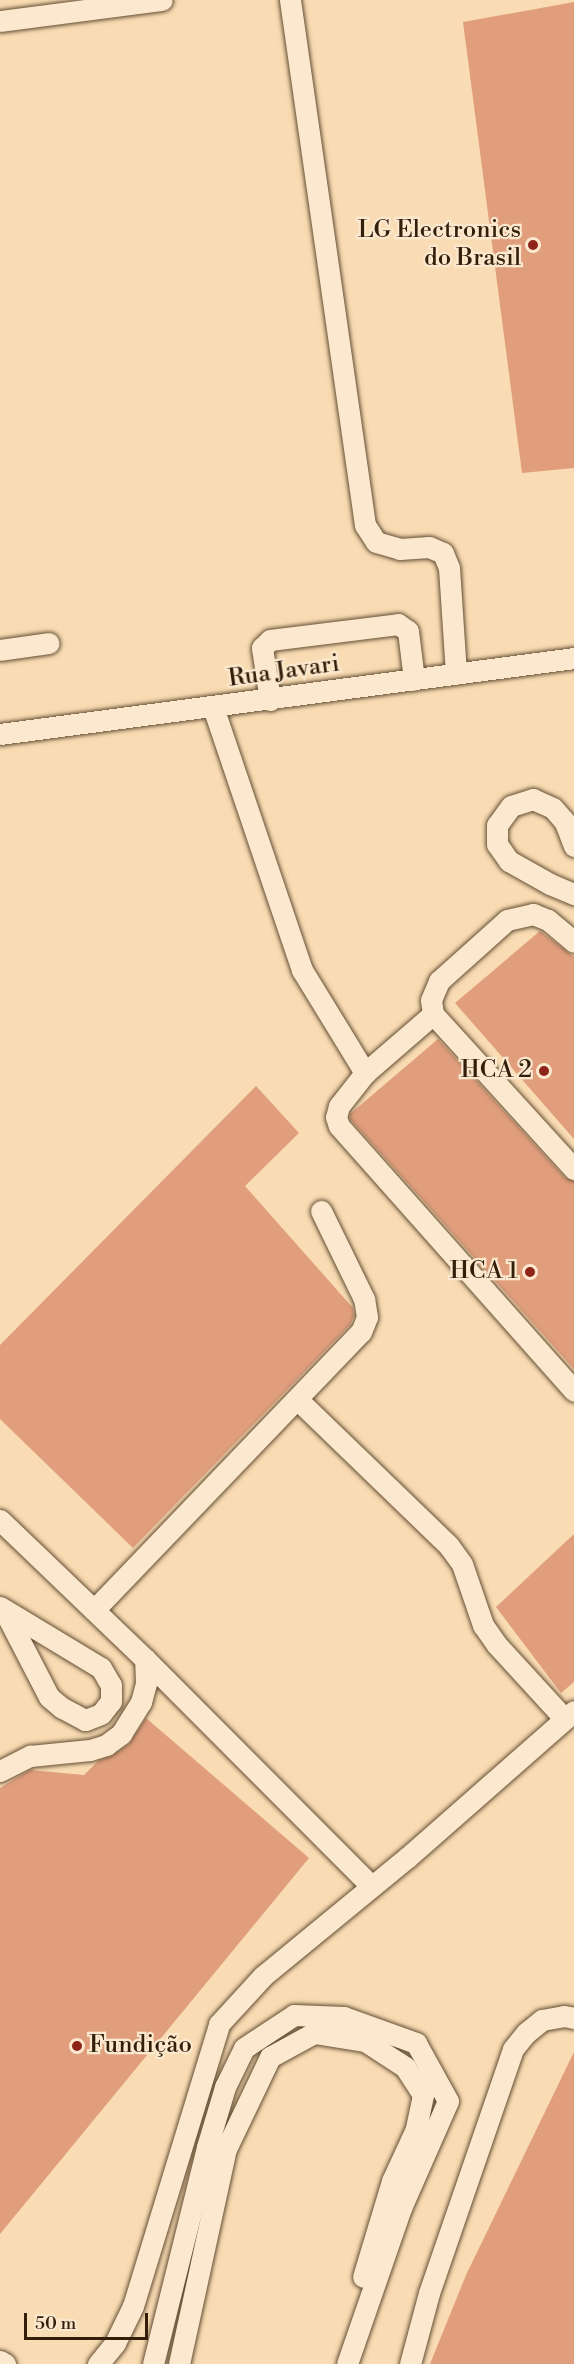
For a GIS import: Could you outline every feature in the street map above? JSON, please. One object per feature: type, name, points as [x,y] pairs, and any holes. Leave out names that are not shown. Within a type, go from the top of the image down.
[{"type":"street","points":[[0,21],[162,0]]},
{"type":"street","points":[[290,0],[364,525],[376,542],[400,549],[429,547],[443,553],[449,568],[456,674]]},
{"type":"street","points":[[270,700],[262,648],[270,640],[398,624],[408,631],[414,680]]},
{"type":"street","points":[[0,650],[49,643]]},
{"type":"street","name":"Rua Javari","points":[[0,734],[574,658]]},
{"type":"street","points":[[213,707],[302,970],[365,1073]]},
{"type":"street","points":[[574,846],[565,822],[553,808],[533,799],[511,806],[497,825],[497,844],[509,861],[550,884],[574,894]]},
{"type":"street","points":[[574,942],[548,920],[533,914],[507,920],[440,981],[430,1000],[433,1014],[574,1169]]},
{"type":"street","points":[[433,1014],[365,1073],[339,1106],[336,1117],[339,1126],[574,1391]]},
{"type":"street","points":[[94,1610],[362,1332],[367,1317],[364,1299],[321,1211]]},
{"type":"street","points":[[98,2364],[115,2343],[133,2306],[219,2024],[263,1976],[371,1886],[569,1714],[497,1645],[483,1625],[462,1564],[449,1545],[297,1399]]},
{"type":"street","points":[[0,1520],[145,1659],[371,1886]]},
{"type":"street","points":[[2,1610],[101,1668],[111,1685],[111,1701],[101,1714],[86,1720],[62,1708],[49,1697],[2,1610]]},
{"type":"street","points":[[0,1771],[30,1756],[90,1750],[106,1745],[121,1734],[141,1702],[146,1683],[145,1659]]},
{"type":"street","points":[[153,2364],[207,2147],[225,2087],[244,2048],[294,2015],[344,2017],[416,2043],[448,2101],[401,2208],[347,2364]]},
{"type":"street","points":[[410,2364],[429,2293],[513,2049],[526,2033],[542,2020],[564,2016],[574,2018]]},
{"type":"street","points":[[179,2364],[226,2149],[270,2057],[314,2033],[365,2041],[405,2067],[423,2095],[416,2129],[392,2181],[336,2364]]},
{"type":"street","points":[[0,2361],[5,2364]]},
{"type":"building","name":"LG Electronics do Brasil","points":[[574,2],[574,468],[522,473],[463,22]]},
{"type":"building","name":"HCA 2","points":[[540,931],[574,957],[574,1139],[455,1003]]},
{"type":"building","name":"HCA 1","points":[[438,1039],[565,1178],[574,1181],[574,1369],[350,1119],[350,1114]]},
{"type":"building","points":[[256,1086],[299,1133],[245,1186],[353,1308],[354,1316],[350,1325],[133,1548],[0,1419],[0,1345]]},
{"type":"building","points":[[574,1534],[574,1682],[561,1693],[496,1607]]},
{"type":"building","name":"Fundição","points":[[146,1718],[309,1858],[0,2234],[0,1788],[30,1770],[84,1775],[98,1761],[113,1755],[129,1744]]},
{"type":"building","points":[[574,2052],[574,2364],[430,2364],[466,2275]]},
{"type":"place","name":"LG Electronics do Brasil","points":[[533,245]]},
{"type":"place","name":"HCA 2","points":[[544,1071]]},
{"type":"place","name":"HCA 1","points":[[530,1272]]},
{"type":"place","name":"Fundição","points":[[77,2046]]}]
